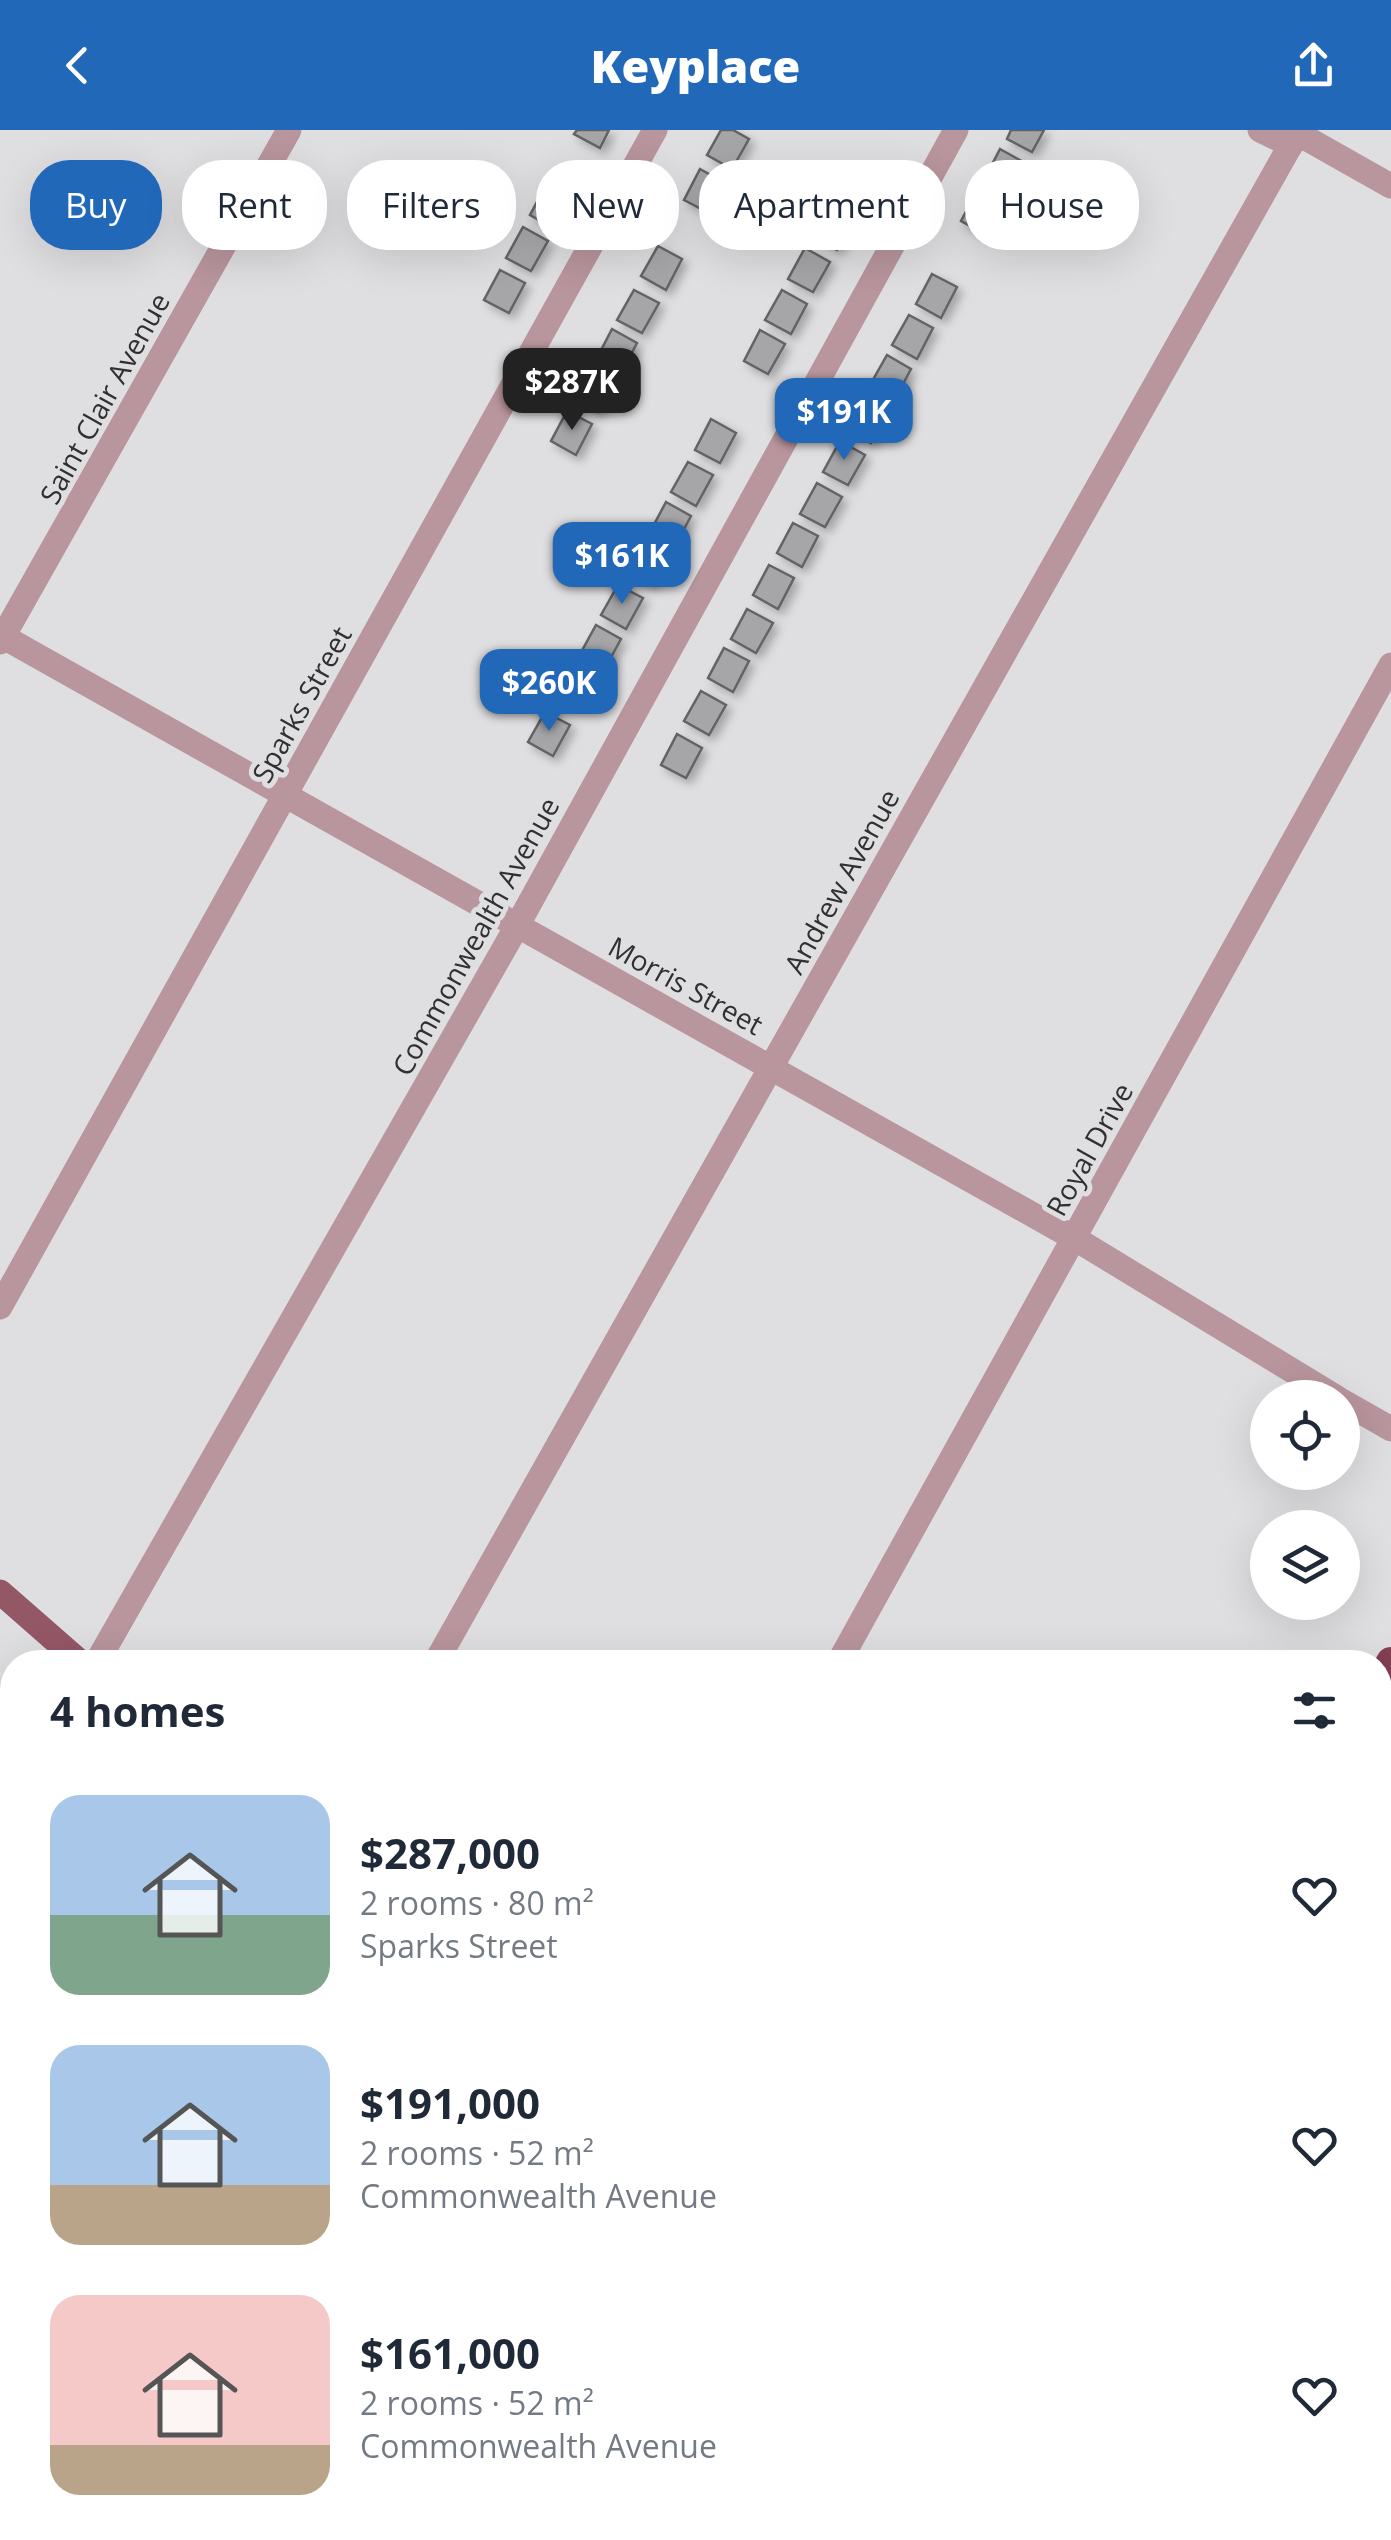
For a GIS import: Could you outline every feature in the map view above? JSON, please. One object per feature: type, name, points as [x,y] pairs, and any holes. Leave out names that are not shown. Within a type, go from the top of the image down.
[{"type":"main road","points":[[0,1592],[66,1650]]},
{"type":"street","name":"Saint Clair Avenue","points":[[1,638],[289,130]]},
{"type":"street","name":"Sparks Street","points":[[0,1306],[655,130]]},
{"type":"street","name":"Commonwealth Avenue","points":[[104,1650],[517,926],[956,130]]},
{"type":"street","points":[[1260,130],[1296,136],[1391,186]]},
{"type":"street","name":"Andrew Avenue","points":[[443,1650],[1296,136]]},
{"type":"street","name":"Morris Street","points":[[1,638],[1074,1238],[1309,1380]]},
{"type":"street","name":"Royal Drive","points":[[847,1650],[1391,665]]},
{"type":"street","name":"Morris Street","points":[[1360,1411],[1391,1429]]},
{"type":"building","points":[[577,130],[609,130],[600,148],[574,134]]},
{"type":"building","points":[[721,130],[733,130],[749,139],[737,160],[716,160],[707,155]]},
{"type":"building","points":[[1011,130],[1044,130],[1032,152],[1007,139]]},
{"type":"building","points":[[1000,149],[1020,160],[994,160]]},
{"type":"building","points":[[699,171],[699,208],[684,200]]},
{"type":"building","points":[[523,227],[536,234],[536,250],[543,250],[531,271],[506,258],[510,250],[516,250]]},
{"type":"building","points":[[656,250],[665,250],[682,259],[666,290],[641,276]]},
{"type":"building","points":[[804,250],[830,262],[813,292],[788,279]]},
{"type":"building","points":[[500,270],[525,283],[509,313],[484,300]]},
{"type":"building","points":[[932,274],[957,287],[941,318],[916,304]]},
{"type":"building","points":[[634,290],[659,303],[642,333],[617,320]]},
{"type":"building","points":[[782,290],[807,304],[791,334],[765,320]]},
{"type":"building","points":[[909,315],[933,328],[917,359],[892,345]]},
{"type":"building","points":[[612,329],[637,343],[621,373],[596,360]]},
{"type":"building","points":[[760,330],[785,344],[768,374],[744,361]]},
{"type":"building","points":[[887,355],[911,369],[895,399],[870,385]]},
{"type":"building","points":[[590,368],[615,382],[598,412],[573,399]]},
{"type":"building","points":[[863,399],[888,413],[871,443],[846,429]]},
{"type":"building","points":[[567,411],[592,424],[576,455],[551,441]]},
{"type":"building","points":[[711,419],[736,433],[720,463],[695,450]]},
{"type":"building","points":[[840,441],[865,455],[848,485],[823,472]]},
{"type":"building","points":[[688,462],[713,475],[696,506],[671,492]]},
{"type":"building","points":[[817,483],[842,497],[825,527],[800,514]]},
{"type":"building","points":[[666,502],[691,516],[675,546],[650,532]]},
{"type":"building","points":[[793,523],[818,536],[802,567],[777,553]]},
{"type":"building","points":[[643,540],[668,554],[652,584],[627,570]]},
{"type":"building","points":[[769,565],[794,578],[778,609],[753,595]]},
{"type":"building","points":[[618,585],[643,598],[626,629],[601,615]]},
{"type":"building","points":[[747,609],[773,623],[756,653],[731,639]]},
{"type":"building","points":[[596,625],[621,639],[604,670],[579,656]]},
{"type":"building","points":[[724,648],[749,661],[733,692],[708,678]]},
{"type":"building","points":[[701,691],[726,705],[709,735],[684,721]]},
{"type":"building","points":[[545,712],[570,725],[553,756],[528,742]]},
{"type":"building","points":[[677,734],[702,748],[686,778],[661,765]]}]
